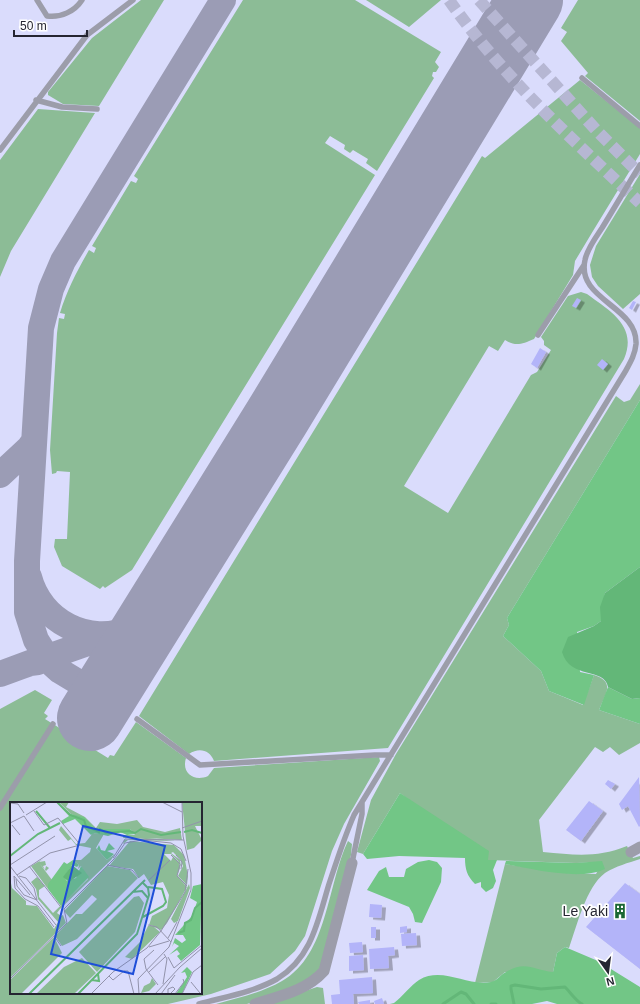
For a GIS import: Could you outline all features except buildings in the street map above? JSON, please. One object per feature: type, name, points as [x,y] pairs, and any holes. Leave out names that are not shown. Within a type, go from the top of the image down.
[{"type":"street","points":[[254,1004],[308,985],[324,971],[352,863]]},
{"type":"lane","points":[[37,0],[47,16],[53,17],[62,15],[76,8],[82,0]]},
{"type":"lane","points":[[0,150],[36,100],[87,35],[133,0]]},
{"type":"lane","points":[[582,78],[640,126]]},
{"type":"lane","points":[[36,100],[62,107],[97,109]]},
{"type":"lane","points":[[199,1004],[275,980],[289,971],[302,957],[311,942],[318,923],[342,844],[354,815],[633,357],[636,339],[629,324],[591,287],[584,273],[584,265],[586,256],[594,241],[640,165]]},
{"type":"lane","points":[[538,335],[584,265]]},
{"type":"lane","points":[[137,719],[200,765],[375,754],[391,755]]},
{"type":"lane","points":[[0,808],[53,724]]},
{"type":"lane","points":[[352,863],[362,814],[362,803]]},
{"type":"shaded area","points":[[141,0],[164,0],[99,106],[63,104],[48,95],[48,92],[92,38]]},
{"type":"shaded area","points":[[243,0],[355,0],[441,52],[435,62],[439,67],[436,72],[433,72],[432,76],[434,78],[377,171],[366,163],[368,159],[353,150],[350,153],[344,149],[345,145],[330,136],[325,143],[375,175],[132,570],[105,588],[103,586],[100,589],[62,566],[54,547],[55,539],[67,539],[70,472],[57,471],[56,473],[52,474],[50,450],[57,333],[59,318],[64,319],[65,314],[60,313],[80,265],[89,250],[94,253],[96,248],[92,246],[131,181],[136,183],[138,179],[134,176]]},
{"type":"shaded area","points":[[366,0],[441,0],[409,27]]},
{"type":"shaded area","points":[[578,0],[640,0],[640,121],[585,76],[588,73],[561,41],[567,32],[561,28]]},
{"type":"shaded area","points":[[580,80],[640,128],[640,154],[575,261],[573,275],[534,339],[519,344],[512,344],[505,340],[498,351],[489,346],[404,486],[448,513],[531,375],[537,372],[551,350],[544,345],[544,341],[541,337],[568,296],[581,292],[587,294],[613,313],[625,328],[627,347],[624,359],[388,748],[214,761],[210,754],[204,751],[200,750],[189,754],[139,716],[482,156],[485,158]]},
{"type":"shaded area","points":[[38,109],[95,113],[11,251],[0,277],[0,160]]},
{"type":"shaded area","points":[[640,174],[640,294],[623,309],[598,286],[592,277],[590,265],[596,246]]},
{"type":"shaded area","points":[[640,384],[640,400],[507,618],[509,625],[503,636],[541,671],[549,691],[583,705],[594,675],[605,681],[607,685],[606,694],[599,710],[640,724],[640,743],[619,755],[610,747],[603,752],[595,747],[539,820],[543,852],[586,855],[616,850],[627,846],[633,858],[640,856],[640,859],[613,868],[598,879],[587,897],[569,948],[565,947],[557,953],[553,972],[505,972],[493,982],[475,983],[505,864],[566,873],[596,874],[602,862],[576,863],[488,860],[400,793],[363,854],[357,852],[371,800],[396,754],[616,396],[624,402],[630,400]]},
{"type":"shaded area","points":[[640,400],[640,567],[605,593],[601,621],[594,626],[577,632],[580,672],[594,675],[584,705],[549,691],[541,671],[503,636],[509,625],[507,618]]},
{"type":"shaded area","points":[[640,567],[640,698],[632,699],[608,687],[601,677],[579,670],[572,666],[566,661],[562,652],[568,637],[594,626],[601,621],[600,607],[605,593]]},
{"type":"shaded area","points":[[608,687],[632,699],[640,698],[640,724],[599,710]]},
{"type":"shaded area","points":[[35,690],[52,700],[44,713],[48,716],[45,719],[108,758],[110,755],[114,756],[136,722],[186,758],[185,764],[187,772],[198,778],[208,776],[214,768],[379,757],[380,761],[344,824],[332,851],[305,936],[295,951],[270,974],[211,994],[168,1004],[0,1004],[0,709]]},
{"type":"shaded area","points":[[400,793],[489,851],[488,860],[497,860],[493,870],[496,881],[493,888],[486,892],[481,887],[481,882],[475,884],[467,872],[465,858],[399,856],[367,859],[363,854]]},
{"type":"shaded area","points":[[348,841],[352,844],[351,855],[321,970],[297,988],[247,1004],[216,1004],[266,989],[282,981],[297,969],[309,954],[318,937],[335,878]]},
{"type":"shaded area","points":[[429,860],[437,862],[442,868],[441,882],[422,923],[415,922],[409,907],[367,890],[379,871],[386,867],[389,877],[404,877],[406,869],[418,862]]},
{"type":"shaded area","points":[[506,861],[576,863],[602,861],[605,869],[583,874],[556,873],[505,864]]},
{"type":"shaded area","points":[[565,947],[598,961],[640,987],[640,1004],[557,1004],[547,1001],[532,1004],[390,1004],[394,1003],[416,982],[428,976],[446,976],[482,983],[491,982],[513,968],[524,966],[553,972],[557,953]]},
{"type":"shaded area","points":[[317,987],[323,988],[325,1004],[266,1004]]},
{"type":"waterway","points":[[514,1004],[511,986],[515,985],[541,989],[565,987],[582,1004]]},
{"type":"waterway","points":[[443,1004],[461,992],[466,994],[474,1004]]},
{"type":"waterway","points":[[491,1004],[496,1004]]},
{"type":"taxiway","points":[[103,697],[60,671],[50,662],[36,640],[27,612],[27,561],[41,328],[51,289],[63,261],[223,0]]},
{"type":"taxiway","points":[[0,475],[29,448],[34,441]]},
{"type":"taxiway","points":[[29,577],[35,593],[44,606],[55,617],[68,626],[83,632],[99,634],[115,633],[131,628],[147,617],[161,603]]},
{"type":"taxiway","points":[[22,666],[105,637]]},
{"type":"taxiway","points":[[0,674],[30,663],[38,662]]},
{"type":"runway","points":[[90,718],[277,417],[530,0]]},
{"type":"tunnel","points":[[449,0],[470,28],[515,81],[564,131],[640,203]]},
{"type":"tunnel","points":[[479,0],[597,131],[640,174]]},
{"type":"place","name":"Le Yaki","points":[[620,911]]}]
